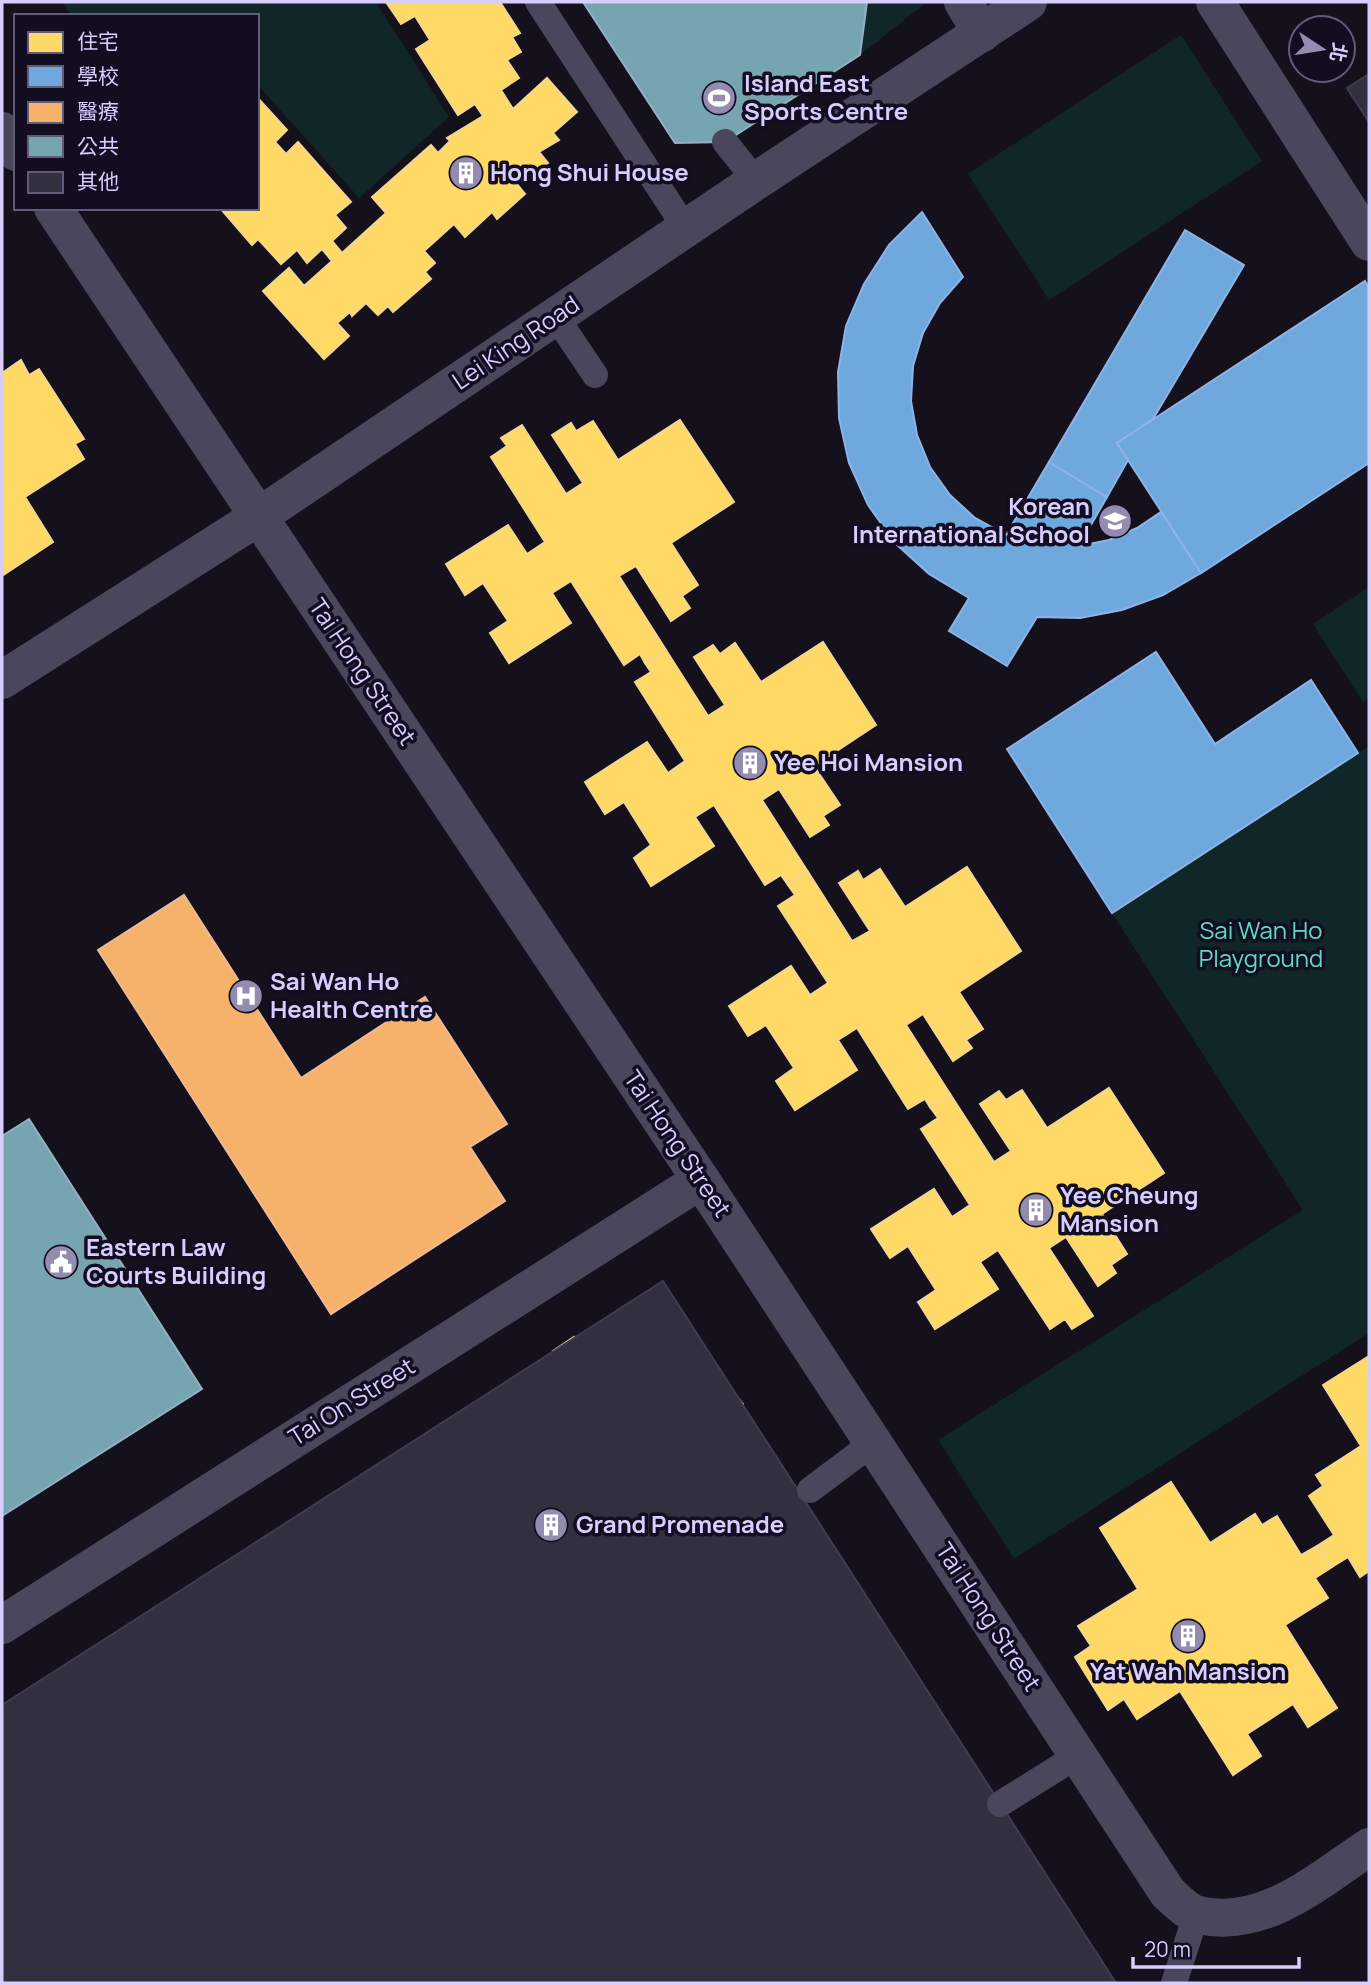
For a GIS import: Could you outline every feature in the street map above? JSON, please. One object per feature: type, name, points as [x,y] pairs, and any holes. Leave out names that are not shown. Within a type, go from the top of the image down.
[{"type":"street","name":"Lei King Road","points":[[2,680],[258,517],[686,229],[756,181],[972,17],[1028,2]]},
{"type":"street","points":[[1215,2],[1369,242]]},
{"type":"street","points":[[2,131],[14,149]]},
{"type":"street","name":"Tai Hong Street","points":[[54,210],[701,1180],[1168,1893],[1196,1915]]},
{"type":"street","name":"Tai On Street","points":[[2,1625],[701,1180]]},
{"type":"street","points":[[1196,1915],[1244,1917],[1284,1903],[1369,1846]]},
{"type":"lane","points":[[538,2],[686,229]]},
{"type":"lane","points":[[725,142],[756,181]]},
{"type":"lane","points":[[556,317],[595,375]]},
{"type":"lane","points":[[810,1490],[874,1442]]},
{"type":"lane","points":[[1000,1804],[1077,1756]]},
{"type":"lane","points":[[1174,1983],[1196,1915]]},
{"type":"green space","points":[[376,2],[449,117],[359,198],[259,86],[259,14],[70,14],[63,3]]},
{"type":"green space","points":[[867,2],[927,2],[860,55]]},
{"type":"green space","points":[[1181,35],[1262,161],[1049,300],[968,174]]},
{"type":"green space","points":[[1369,587],[1369,698],[1363,702],[1313,624]]},
{"type":"green space","name":"Sai Wan Ho Playground","points":[[1369,746],[1369,1333],[1014,1559],[938,1440],[1303,1210],[1112,913]]},
{"type":"building: 住宅","name":"Hong Shui House","points":[[386,2],[500,2],[520,33],[512,37],[521,52],[507,60],[519,78],[501,90],[513,109],[547,78],[577,112],[553,133],[559,140],[539,152],[548,163],[516,183],[525,194],[497,219],[492,212],[465,237],[454,224],[424,251],[435,263],[425,272],[431,279],[393,312],[388,306],[378,315],[366,303],[352,316],[350,312],[337,323],[349,336],[324,359],[263,291],[289,268],[304,286],[332,261],[322,249],[307,263],[297,250],[281,264],[258,239],[252,245],[222,210],[259,210],[259,99],[287,130],[275,142],[286,154],[298,142],[351,202],[335,215],[346,228],[332,241],[342,253],[386,213],[372,197],[431,145],[438,153],[450,141],[447,138],[483,116],[475,104],[458,115],[416,49],[430,40],[415,16],[401,24]]},
{"type":"building: 住宅","points":[[21,360],[29,375],[39,369],[84,439],[75,444],[84,459],[25,497],[53,542],[2,576],[2,373]]},
{"type":"building: 住宅","points":[[680,420],[734,502],[671,543],[698,585],[682,596],[690,608],[671,621],[636,566],[619,576],[666,650],[645,663],[640,654],[624,665],[571,581],[552,593],[571,623],[509,663],[490,633],[508,621],[483,583],[465,595],[446,564],[508,525],[527,554],[545,542],[491,457],[507,446],[501,438],[522,425],[566,494],[583,483],[552,435],[571,423],[576,431],[593,421],[618,460]]},
{"type":"building: 住宅","name":"Yee Hoi Mansion","points":[[823,642],[876,725],[814,766],[840,805],[823,816],[829,825],[810,837],[779,789],[762,800],[808,872],[788,885],[781,875],[765,885],[714,805],[695,817],[714,846],[651,886],[634,858],[651,845],[624,802],[605,814],[585,782],[647,742],[668,773],[685,761],[635,682],[651,672],[645,663],[666,650],[708,716],[725,705],[694,657],[713,645],[720,654],[735,643],[761,682]]},
{"type":"building: 住宅","points":[[967,867],[1021,951],[959,992],[983,1029],[966,1040],[972,1048],[953,1061],[923,1014],[906,1025],[950,1094],[930,1107],[925,1099],[908,1109],[857,1028],[838,1040],[857,1070],[795,1110],[776,1081],[794,1068],[766,1025],[748,1036],[729,1006],[791,966],[810,995],[828,983],[778,906],[795,895],[788,885],[808,872],[852,941],[870,931],[839,883],[858,871],[863,880],[880,869],[905,907]]},
{"type":"building: 住宅","name":"Yee Cheung Mansion","points":[[1109,1088],[1164,1173],[1102,1214],[1127,1254],[1111,1265],[1116,1273],[1098,1286],[1066,1237],[1049,1248],[1093,1316],[1072,1329],[1065,1319],[1050,1329],[998,1250],[980,1262],[998,1289],[935,1329],[918,1302],[936,1290],[908,1246],[890,1258],[871,1229],[934,1189],[952,1217],[970,1205],[921,1129],[938,1118],[930,1107],[950,1094],[994,1162],[1011,1151],[980,1104],[999,1091],[1006,1100],[1022,1090],[1047,1128]]},
{"type":"building: 住宅","points":[[574,1337],[581,1349],[599,1337],[620,1369],[648,1351],[658,1368],[671,1358],[694,1395],[663,1415],[682,1446],[689,1447],[696,1412],[702,1408],[710,1410],[714,1392],[737,1397],[743,1404],[740,1414],[745,1415],[736,1457],[741,1473],[736,1496],[725,1509],[716,1550],[712,1549],[708,1566],[679,1560],[680,1555],[671,1553],[668,1547],[675,1514],[666,1512],[672,1483],[649,1498],[643,1488],[620,1502],[658,1561],[635,1576],[628,1565],[613,1574],[603,1558],[597,1562],[588,1549],[590,1539],[576,1536],[567,1543],[576,1557],[549,1574],[528,1541],[534,1537],[525,1524],[537,1516],[529,1503],[517,1511],[508,1498],[502,1502],[480,1468],[507,1451],[517,1466],[527,1459],[530,1445],[520,1443],[511,1430],[517,1426],[507,1409],[521,1400],[514,1388],[536,1373],[572,1429],[595,1414],[574,1382],[568,1386],[559,1374],[566,1369],[553,1351]]},
{"type":"building: 住宅","points":[[1369,1356],[1369,1571],[1360,1577],[1348,1557],[1332,1567],[1317,1546],[1334,1535],[1309,1496],[1323,1486],[1316,1475],[1361,1446],[1323,1385]]},
{"type":"building: 住宅","name":"Yat Wah Mansion","points":[[1171,1482],[1210,1543],[1255,1514],[1262,1525],[1277,1516],[1301,1555],[1317,1546],[1332,1567],[1315,1578],[1328,1598],[1285,1625],[1337,1708],[1308,1727],[1293,1704],[1247,1734],[1261,1756],[1233,1775],[1180,1691],[1137,1719],[1124,1699],[1108,1710],[1075,1657],[1091,1646],[1078,1626],[1138,1589],[1100,1528]]},
{"type":"building: 住宅","points":[[735,1586],[743,1598],[760,1587],[782,1618],[810,1600],[819,1617],[833,1608],[856,1644],[824,1665],[843,1695],[851,1696],[858,1661],[864,1658],[872,1659],[876,1641],[898,1646],[904,1655],[902,1664],[905,1665],[898,1706],[903,1722],[898,1745],[887,1758],[884,1769],[900,1793],[860,1819],[834,1776],[836,1763],[827,1761],[834,1732],[810,1748],[804,1737],[781,1752],[820,1810],[797,1825],[790,1814],[774,1823],[765,1807],[759,1811],[750,1798],[752,1788],[737,1786],[727,1791],[737,1807],[711,1823],[690,1791],[695,1786],[687,1773],[699,1765],[690,1752],[678,1761],[670,1747],[664,1751],[642,1717],[668,1701],[678,1715],[688,1708],[691,1694],[681,1692],[673,1679],[678,1675],[668,1659],[683,1649],[676,1638],[698,1623],[734,1679],[757,1663],[736,1631],[729,1636],[720,1624],[727,1619],[715,1600]]},
{"type":"building: 住宅","points":[[900,1793],[930,1841],[942,1839],[963,1874],[956,1879],[960,1886],[978,1890],[984,1860],[1007,1865],[1008,1857],[1027,1856],[1038,1864],[1038,1875],[1044,1876],[1033,1926],[1028,1925],[1026,1934],[1031,1935],[1035,1955],[1022,1953],[1018,1969],[1031,1972],[1025,1983],[860,1983],[866,1979],[859,1968],[838,1964],[840,1955],[835,1954],[839,1934],[862,1939],[865,1929],[857,1927],[860,1916],[843,1912],[848,1891],[853,1892],[855,1884],[876,1888],[887,1882],[879,1869],[890,1863],[860,1819]]},
{"type":"building: 住宅","points":[[677,1952],[694,1979],[687,1983],[642,1983],[648,1980],[644,1974]]},
{"type":"building: 學校","points":[[922,212],[963,277],[940,303],[923,333],[913,366],[911,401],[917,435],[930,467],[950,495],[975,518],[1006,535],[1049,462],[1107,497],[1079,546],[1109,540],[1137,528],[1161,512],[1201,573],[1163,595],[1122,610],[1080,618],[1037,617],[1007,666],[949,631],[969,598],[929,574],[895,543],[868,505],[849,463],[839,418],[838,372],[846,326],[864,284],[889,245]]},
{"type":"building: 學校","points":[[1185,230],[1244,265],[1153,419],[1117,443],[1128,460],[1107,497],[1049,462]]},
{"type":"building: 學校","points":[[1365,281],[1369,288],[1369,463],[1201,573],[1117,443]]},
{"type":"building: 學校","points":[[1156,652],[1215,744],[1311,680],[1358,753],[1112,913],[1007,749]]},
{"type":"building: 醫療","name":"Sai Wan Ho Health Centre","points":[[184,895],[301,1078],[425,997],[507,1124],[470,1147],[505,1201],[331,1314],[98,950]]},
{"type":"building: 公共","name":"Island East Sports Centre","points":[[583,2],[867,2],[860,55],[725,142],[675,143]]},
{"type":"building: 公共","name":"Eastern Law Courts Building","points":[[29,1119],[202,1389],[2,1516],[2,1136]]},
{"type":"building: 其他","points":[[1369,74],[1369,122],[1347,88]]},
{"type":"building: 其他","name":"Grand Promenade","points":[[663,1281],[1116,1983],[4,1983],[2,1705]]},
{"type":"place","name":"Island East Sports Centre","points":[[719,98]]},
{"type":"place","name":"Hong Shui House","points":[[466,173]]},
{"type":"place","name":"Korean International School","points":[[1115,521]]},
{"type":"place","name":"Yee Hoi Mansion","points":[[750,763]]},
{"type":"place","name":"Sai Wan Ho Health Centre","points":[[246,996]]},
{"type":"place","name":"Yee Cheung Mansion","points":[[1036,1210]]},
{"type":"place","name":"Eastern Law Courts Building","points":[[61,1262]]},
{"type":"place","name":"Grand Promenade","points":[[551,1525]]},
{"type":"place","name":"Yat Wah Mansion","points":[[1188,1636]]}]
